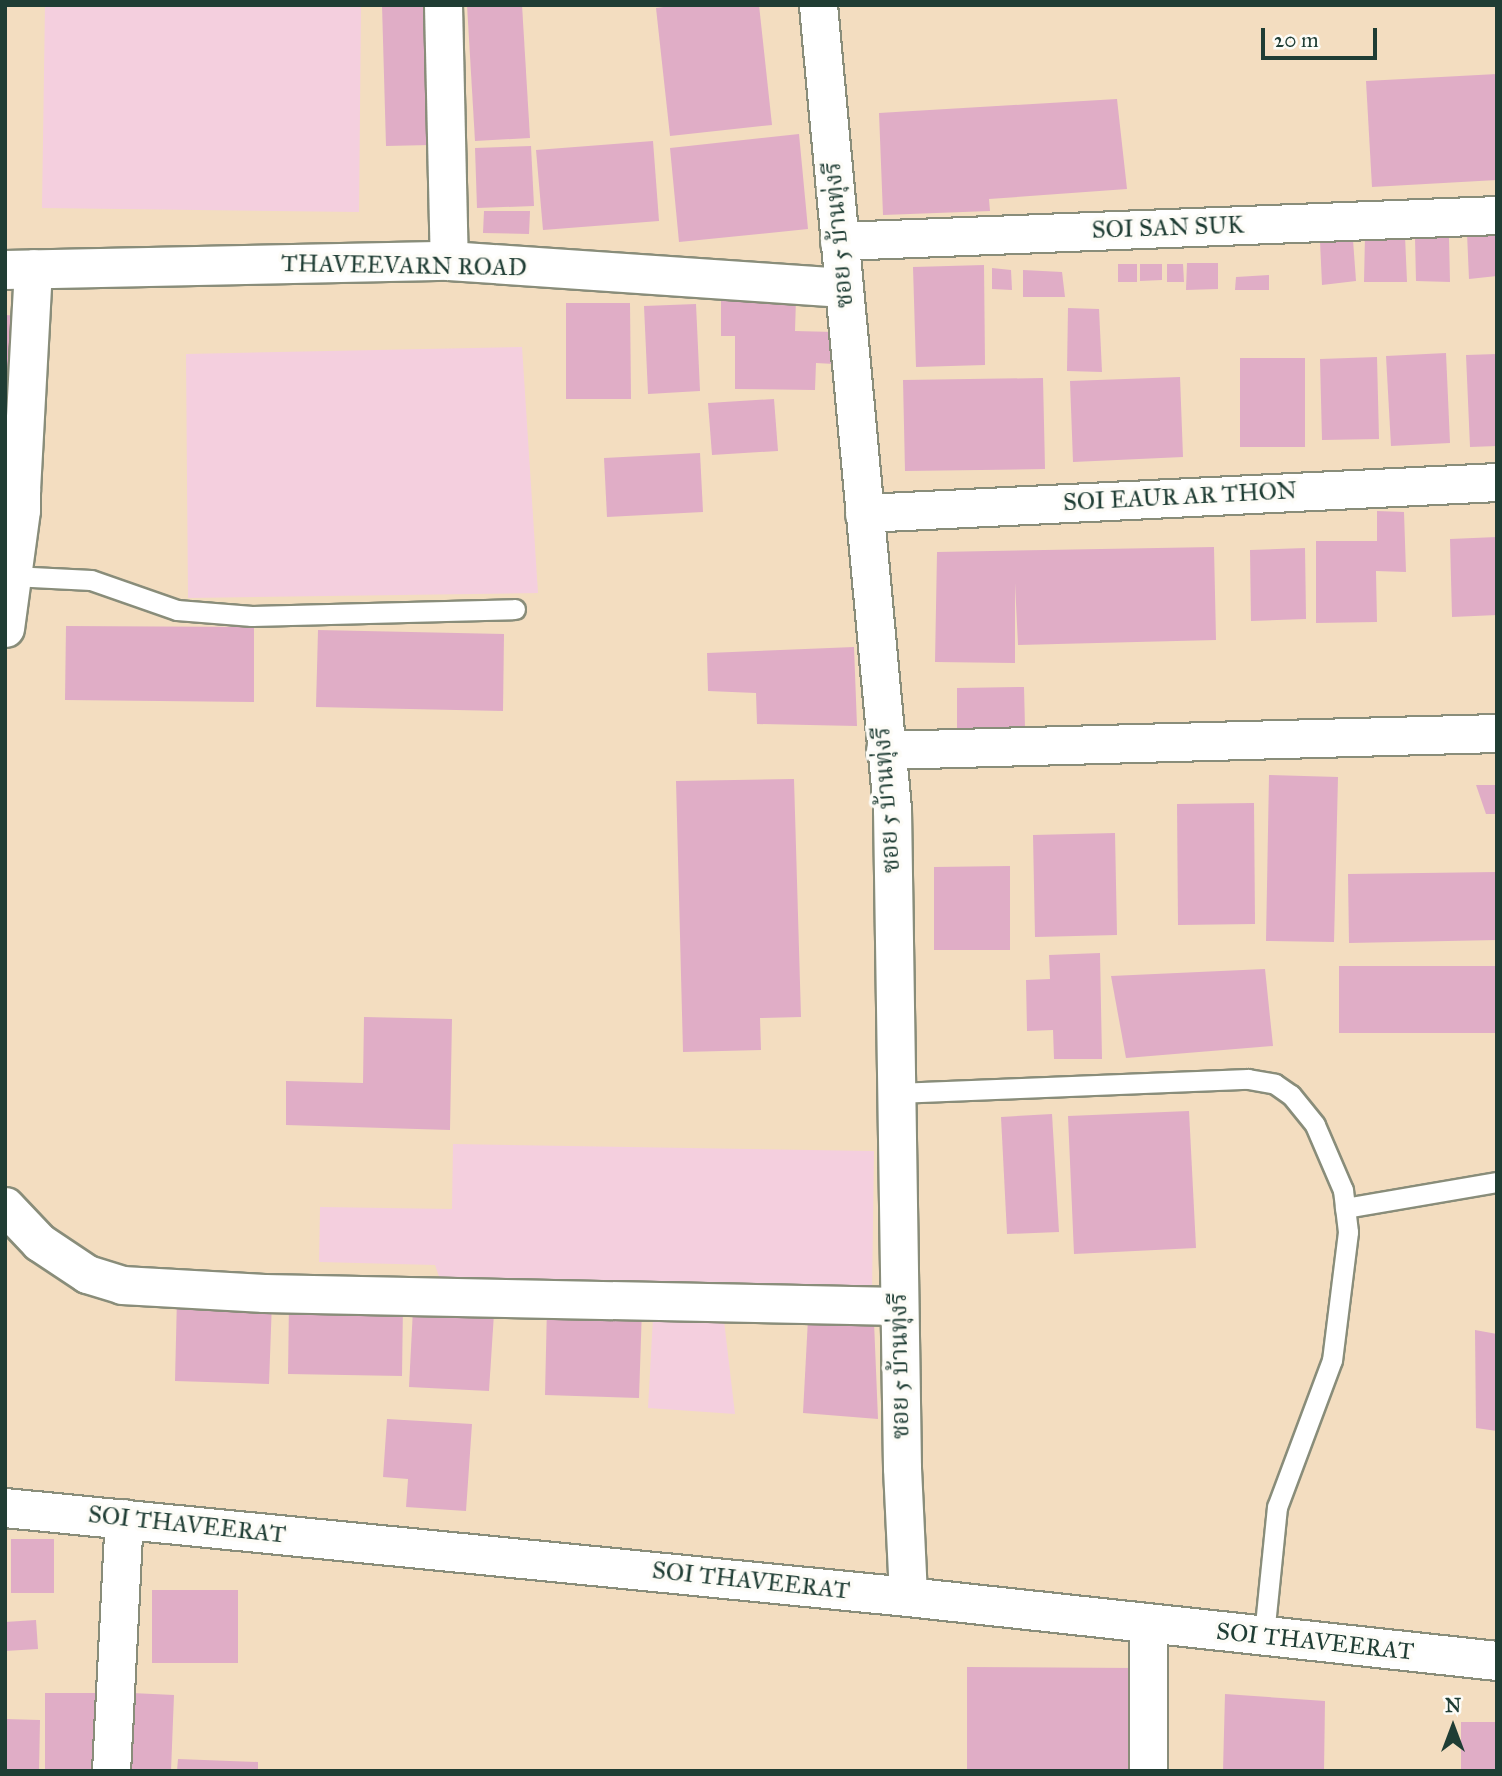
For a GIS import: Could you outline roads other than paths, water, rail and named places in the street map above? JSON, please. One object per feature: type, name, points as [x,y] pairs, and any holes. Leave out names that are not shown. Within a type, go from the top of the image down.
[{"type":"street","points":[[443,5],[449,261]]},
{"type":"street","name":"ซอย 5 บ้านทุ่งรี","points":[[818,5],[892,809],[908,1597]]},
{"type":"street","name":"SOI SAN SUK","points":[[839,241],[1497,215]]},
{"type":"street","name":"THAVEEVARN ROAD","points":[[19,269],[449,261],[844,288]]},
{"type":"street","points":[[5,628],[12,576],[19,269]]},
{"type":"street","name":"SOI EAUR AR THON","points":[[864,513],[1497,482]]},
{"type":"street","points":[[885,750],[1497,733]]},
{"type":"street","points":[[5,1206],[39,1242],[88,1274],[122,1284],[264,1293],[900,1306]]},
{"type":"street","name":"SOI THAVEERAT","points":[[5,1508],[908,1597],[1497,1661]]},
{"type":"street","points":[[111,1771],[124,1518]]},
{"type":"street","points":[[1147,1771],[1148,1623]]},
{"type":"lane","points":[[12,576],[91,580],[177,610],[252,616],[515,609]]},
{"type":"lane","points":[[896,1093],[1248,1079],[1275,1084],[1291,1095],[1315,1125],[1343,1189],[1348,1232],[1332,1360],[1277,1507],[1264,1636]]},
{"type":"lane","points":[[1345,1208],[1497,1182]]}]
